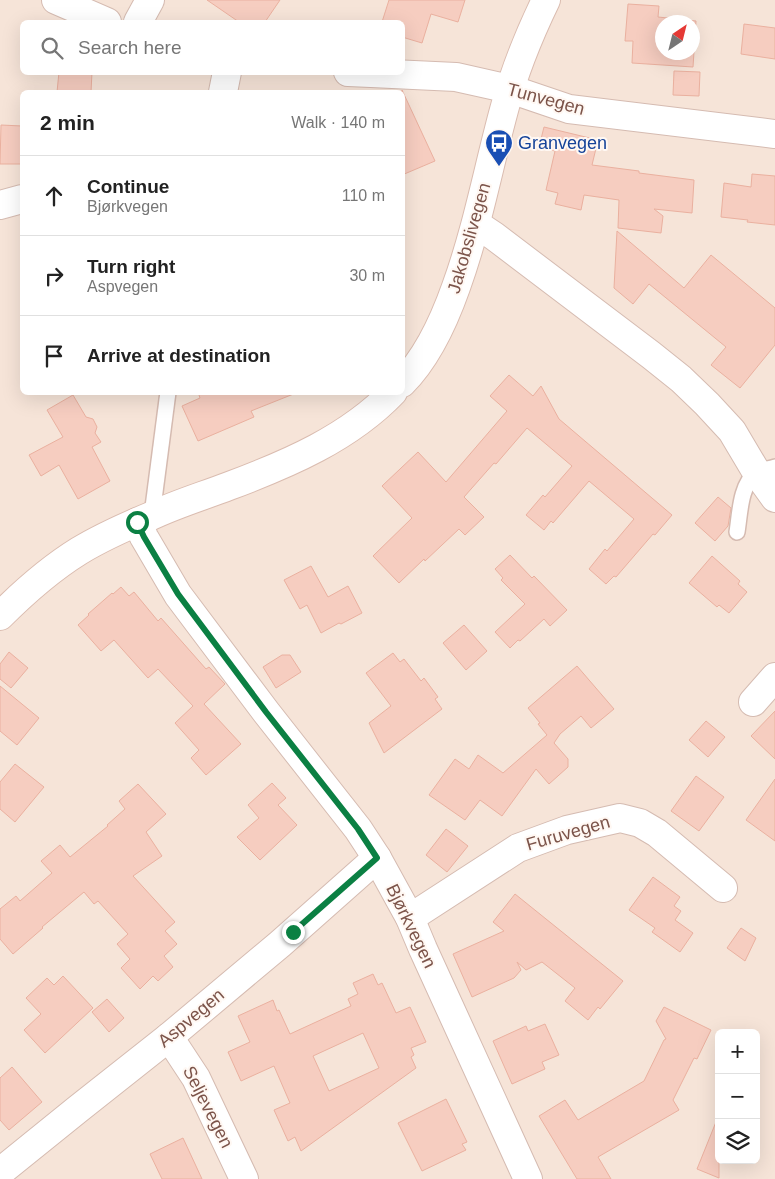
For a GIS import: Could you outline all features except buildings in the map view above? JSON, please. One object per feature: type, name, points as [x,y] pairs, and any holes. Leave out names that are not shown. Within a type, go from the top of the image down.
[{"type":"street","points":[[56,0],[102,20]]},
{"type":"street","points":[[139,20],[150,0]]},
{"type":"street","name":"Jakobslivegen","points":[[405,379],[423,357],[437,334],[463,268],[510,90],[526,43],[546,0]]},
{"type":"street","points":[[222,90],[226,75]]},
{"type":"street","name":"Tunvegen","points":[[405,75],[456,78],[510,90],[569,109],[775,134]]},
{"type":"street","points":[[0,205],[20,200]]},
{"type":"street","points":[[476,224],[681,379],[707,404],[766,470],[775,498]]},
{"type":"street","points":[[0,616],[33,586],[80,550],[144,519],[231,486],[306,453],[362,420],[390,395]]},
{"type":"street","name":"Bjørkvegen","points":[[144,519],[144,537],[178,594],[266,712],[358,829],[377,858],[410,918],[528,1179]]},
{"type":"street","points":[[753,702],[775,678]]},
{"type":"street","name":"Furuvegen","points":[[410,918],[518,848],[567,830],[620,818],[640,823],[657,833],[723,888]]},
{"type":"street","name":"Aspvegen","points":[[0,1172],[169,1037],[280,944],[377,858]]},
{"type":"street","name":"Seljevegen","points":[[169,1037],[196,1078],[244,1179]]},
{"type":"lane","points":[[144,519],[167,395]]},
{"type":"lane","points":[[737,532],[743,495],[747,483],[766,470]]},
{"type":"shaded area","points":[[0,0],[775,0],[775,1179],[0,1179]]},
{"type":"place","name":"Granvegen","points":[[499,167]]},
{"type":"route","points":[[137,522],[178,594],[266,712],[358,829],[377,858],[293,932]]}]
